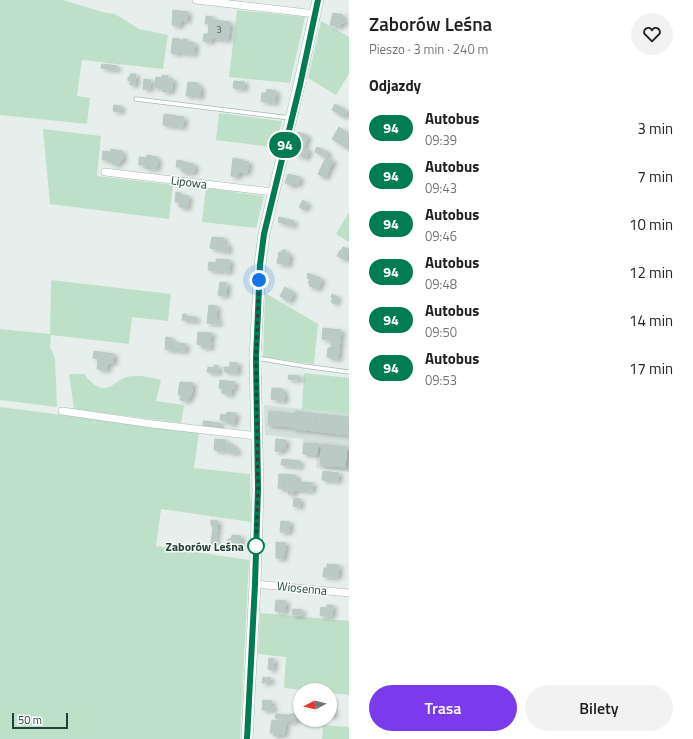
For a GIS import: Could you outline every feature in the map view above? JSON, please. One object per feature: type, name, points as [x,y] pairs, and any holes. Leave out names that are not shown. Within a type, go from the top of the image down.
[{"type":"street","points":[[196,0],[216,1],[316,14]]},
{"type":"street","points":[[247,739],[258,489],[256,358],[261,250],[318,0]]},
{"type":"street","name":"Lipowa","points":[[105,172],[273,192]]},
{"type":"street","points":[[62,411],[152,424],[257,436]]},
{"type":"street","name":"Wiosenna","points":[[255,584],[349,593]]},
{"type":"lane","points":[[136,100],[291,118]]},
{"type":"lane","points":[[256,358],[349,372]]},
{"type":"shaded area","points":[[264,405],[349,414],[349,472],[316,468],[317,457],[302,453],[303,439],[265,435]]},
{"type":"green space","points":[[0,0],[63,0],[102,12],[115,14],[139,29],[168,35],[163,69],[82,60],[77,96],[90,98],[87,124],[0,115]]},
{"type":"green space","points":[[237,10],[305,17],[290,83],[229,77]]},
{"type":"green space","points":[[321,21],[349,37],[349,74],[336,95],[308,78]]},
{"type":"green space","points":[[219,113],[282,121],[277,142],[271,147],[216,140]]},
{"type":"green space","points":[[43,129],[101,136],[97,176],[173,185],[169,219],[50,204]]},
{"type":"green space","points":[[206,188],[264,196],[256,228],[202,222]]},
{"type":"green space","points":[[349,212],[349,242],[336,234]]},
{"type":"green space","points":[[51,280],[171,294],[168,321],[132,317],[129,344],[51,335],[50,347],[55,358],[57,407],[0,400],[0,329],[50,334]]},
{"type":"green space","points":[[265,293],[318,324],[314,364],[263,357]]},
{"type":"green space","points":[[304,373],[349,378],[349,414],[302,409]]},
{"type":"green space","points":[[69,374],[84,374],[92,383],[99,387],[105,388],[110,387],[126,377],[133,376],[143,376],[161,380],[156,401],[184,405],[181,423],[74,409]]},
{"type":"green space","points":[[0,407],[199,432],[194,468],[250,474],[251,522],[161,509],[156,546],[249,560],[240,739],[0,739]]},
{"type":"green space","points":[[260,613],[349,621],[349,695],[337,694],[337,683],[293,683],[293,689],[284,688],[286,657],[258,654]]},
{"type":"green space","points":[[323,727],[349,727],[349,739],[322,739]]},
{"type":"building","points":[[173,10],[188,12],[187,21],[181,20],[180,26],[172,25]]},
{"type":"building","points":[[333,13],[343,15],[342,19],[345,20],[344,23],[341,23],[340,27],[330,25]]},
{"type":"building","points":[[206,16],[213,17],[213,20],[230,22],[228,40],[211,38],[211,42],[203,41],[204,34],[208,34],[209,24],[205,24]]},
{"type":"building","points":[[173,38],[180,39],[180,41],[187,39],[187,42],[195,43],[194,54],[178,52],[178,54],[171,53]]},
{"type":"building","points":[[102,64],[117,66],[117,70],[101,68]]},
{"type":"building","points":[[130,74],[136,74],[135,85],[130,85],[130,81],[128,81]]},
{"type":"building","points":[[162,75],[168,76],[167,79],[173,79],[172,90],[169,90],[169,92],[162,91],[163,87],[154,88],[156,77],[162,78]]},
{"type":"building","points":[[144,79],[151,80],[150,89],[143,89]]},
{"type":"building","points":[[234,81],[245,82],[244,89],[233,88]]},
{"type":"building","points":[[188,82],[198,83],[198,87],[201,87],[200,97],[195,97],[195,95],[191,94],[191,96],[186,96]]},
{"type":"building","points":[[267,89],[276,91],[275,103],[261,101],[262,93],[266,93]]},
{"type":"building","points":[[335,104],[347,111],[344,117],[332,110]]},
{"type":"building","points":[[114,105],[121,106],[121,112],[113,111]]},
{"type":"building","points":[[164,114],[184,117],[183,127],[163,125]]},
{"type":"building","points":[[339,127],[346,132],[345,134],[349,137],[349,146],[347,148],[332,139]]},
{"type":"building","points":[[298,132],[308,136],[304,147],[294,144]]},
{"type":"building","points":[[298,146],[309,150],[306,158],[295,154]]},
{"type":"building","points":[[317,147],[328,152],[326,157],[315,152]]},
{"type":"building","points":[[111,149],[122,151],[123,159],[120,163],[117,163],[117,165],[109,162],[110,160],[102,160],[103,151],[111,152]]},
{"type":"building","points":[[147,155],[157,157],[158,161],[156,169],[145,168]]},
{"type":"building","points":[[139,157],[146,158],[146,165],[139,165]]},
{"type":"building","points":[[326,157],[333,161],[325,178],[318,174]]},
{"type":"building","points":[[233,158],[249,162],[247,173],[239,172],[238,177],[231,176]]},
{"type":"building","points":[[177,160],[194,164],[195,168],[193,173],[182,172],[182,167],[176,167]]},
{"type":"building","points":[[288,174],[300,177],[298,185],[294,183],[293,186],[285,183]]},
{"type":"building","points":[[176,192],[181,193],[181,195],[189,196],[187,208],[179,207],[179,202],[175,202]]},
{"type":"building","points":[[303,200],[308,204],[304,210],[299,207]]},
{"type":"building","points":[[279,217],[294,221],[293,226],[278,222]]},
{"type":"building","points":[[212,237],[224,238],[224,244],[228,244],[228,252],[210,248]]},
{"type":"building","points":[[343,247],[349,249],[346,260],[337,256]]},
{"type":"building","points":[[282,250],[286,250],[285,253],[290,254],[288,265],[277,263],[279,252],[282,252]]},
{"type":"building","points":[[216,259],[230,260],[229,272],[208,270],[209,262],[216,263]]},
{"type":"building","points":[[308,273],[322,279],[318,289],[309,286],[310,283],[308,283],[310,279],[307,278]]},
{"type":"building","points":[[220,282],[227,283],[226,296],[218,295]]},
{"type":"building","points":[[285,287],[294,293],[289,302],[280,296]]},
{"type":"building","points":[[332,294],[338,297],[335,304],[331,302],[333,298],[331,297]]},
{"type":"building","points":[[209,305],[217,306],[216,320],[219,320],[219,324],[207,323]]},
{"type":"building","points":[[183,314],[186,314],[186,316],[196,317],[196,321],[182,320]]},
{"type":"building","points":[[323,328],[341,330],[338,359],[327,357],[328,348],[331,348],[331,340],[322,339]]},
{"type":"building","points":[[198,332],[212,333],[211,339],[209,339],[209,342],[211,342],[210,348],[201,347],[202,345],[197,344]]},
{"type":"building","points":[[166,337],[172,338],[171,350],[165,349]]},
{"type":"building","points":[[172,342],[186,344],[185,351],[171,350]]},
{"type":"building","points":[[94,351],[114,354],[113,363],[108,363],[107,370],[97,369],[98,359],[93,358]]},
{"type":"building","points":[[230,362],[238,363],[237,373],[225,372],[224,367],[230,367]]},
{"type":"building","points":[[214,365],[218,366],[218,373],[207,372],[208,367],[214,368]]},
{"type":"building","points":[[289,375],[300,376],[299,380],[288,379]]},
{"type":"building","points":[[220,380],[235,382],[234,389],[231,388],[231,395],[222,393],[222,389],[219,388]]},
{"type":"building","points":[[180,382],[193,383],[191,396],[189,396],[188,401],[180,400],[181,395],[178,395]]},
{"type":"building","points":[[272,388],[283,389],[283,393],[285,394],[284,401],[271,399]]},
{"type":"building","points":[[269,411],[295,414],[293,427],[268,425]]},
{"type":"building","points":[[295,411],[317,414],[315,431],[293,429]]},
{"type":"building","points":[[227,412],[236,413],[234,424],[220,420],[221,414],[226,415]]},
{"type":"building","points":[[317,414],[349,417],[349,435],[315,431]]},
{"type":"building","points":[[203,421],[220,423],[220,428],[203,427]]},
{"type":"building","points":[[215,439],[226,440],[225,451],[214,450]]},
{"type":"building","points":[[276,439],[286,440],[285,449],[281,448],[281,452],[275,451]]},
{"type":"building","points":[[304,443],[318,444],[317,455],[303,454]]},
{"type":"building","points":[[227,444],[233,444],[233,448],[237,449],[237,453],[227,452]]},
{"type":"building","points":[[322,444],[347,447],[345,467],[320,465]]},
{"type":"building","points":[[282,459],[300,461],[300,467],[281,465]]},
{"type":"building","points":[[323,471],[339,473],[338,481],[322,480]]},
{"type":"building","points":[[279,474],[296,475],[296,481],[284,480],[283,489],[278,488]]},
{"type":"building","points":[[284,480],[302,482],[301,490],[294,490],[293,494],[288,494],[288,489],[283,489]]},
{"type":"building","points":[[302,482],[313,483],[312,491],[301,490]]},
{"type":"building","points":[[294,498],[300,499],[300,507],[293,506]]},
{"type":"building","points":[[211,520],[218,521],[215,544],[211,544],[213,526],[211,525]]},
{"type":"building","points":[[281,521],[290,522],[289,532],[280,532]]},
{"type":"building","points":[[232,535],[241,536],[240,547],[227,546],[228,539],[231,539]]},
{"type":"building","points":[[276,542],[286,543],[283,559],[276,558]]},
{"type":"building","points":[[327,564],[339,565],[338,577],[323,577],[324,568],[327,568]]},
{"type":"building","points":[[276,600],[286,601],[285,612],[275,611]]},
{"type":"building","points":[[327,605],[333,605],[332,616],[320,615],[321,607],[327,608]]},
{"type":"building","points":[[293,609],[302,610],[302,615],[292,615]]},
{"type":"building","points":[[269,658],[274,659],[273,670],[268,669]]},
{"type":"building","points":[[263,677],[271,678],[270,682],[262,683]]},
{"type":"building","points":[[263,700],[272,701],[271,707],[274,707],[273,710],[262,710]]},
{"type":"building","points":[[276,714],[293,714],[293,722],[275,718]]},
{"type":"building","points":[[272,720],[286,722],[284,735],[279,734],[278,736],[274,736],[274,733],[270,733]]},
{"type":"bus line","name":"94","points":[[247,739],[251,687],[258,489],[256,358],[261,250],[276,179],[300,85],[318,0]]},
{"type":"place","name":"Zaborów Leśna","points":[[256,546]]},
{"type":"route","points":[[256,546],[258,489],[256,358],[259,280]]}]
